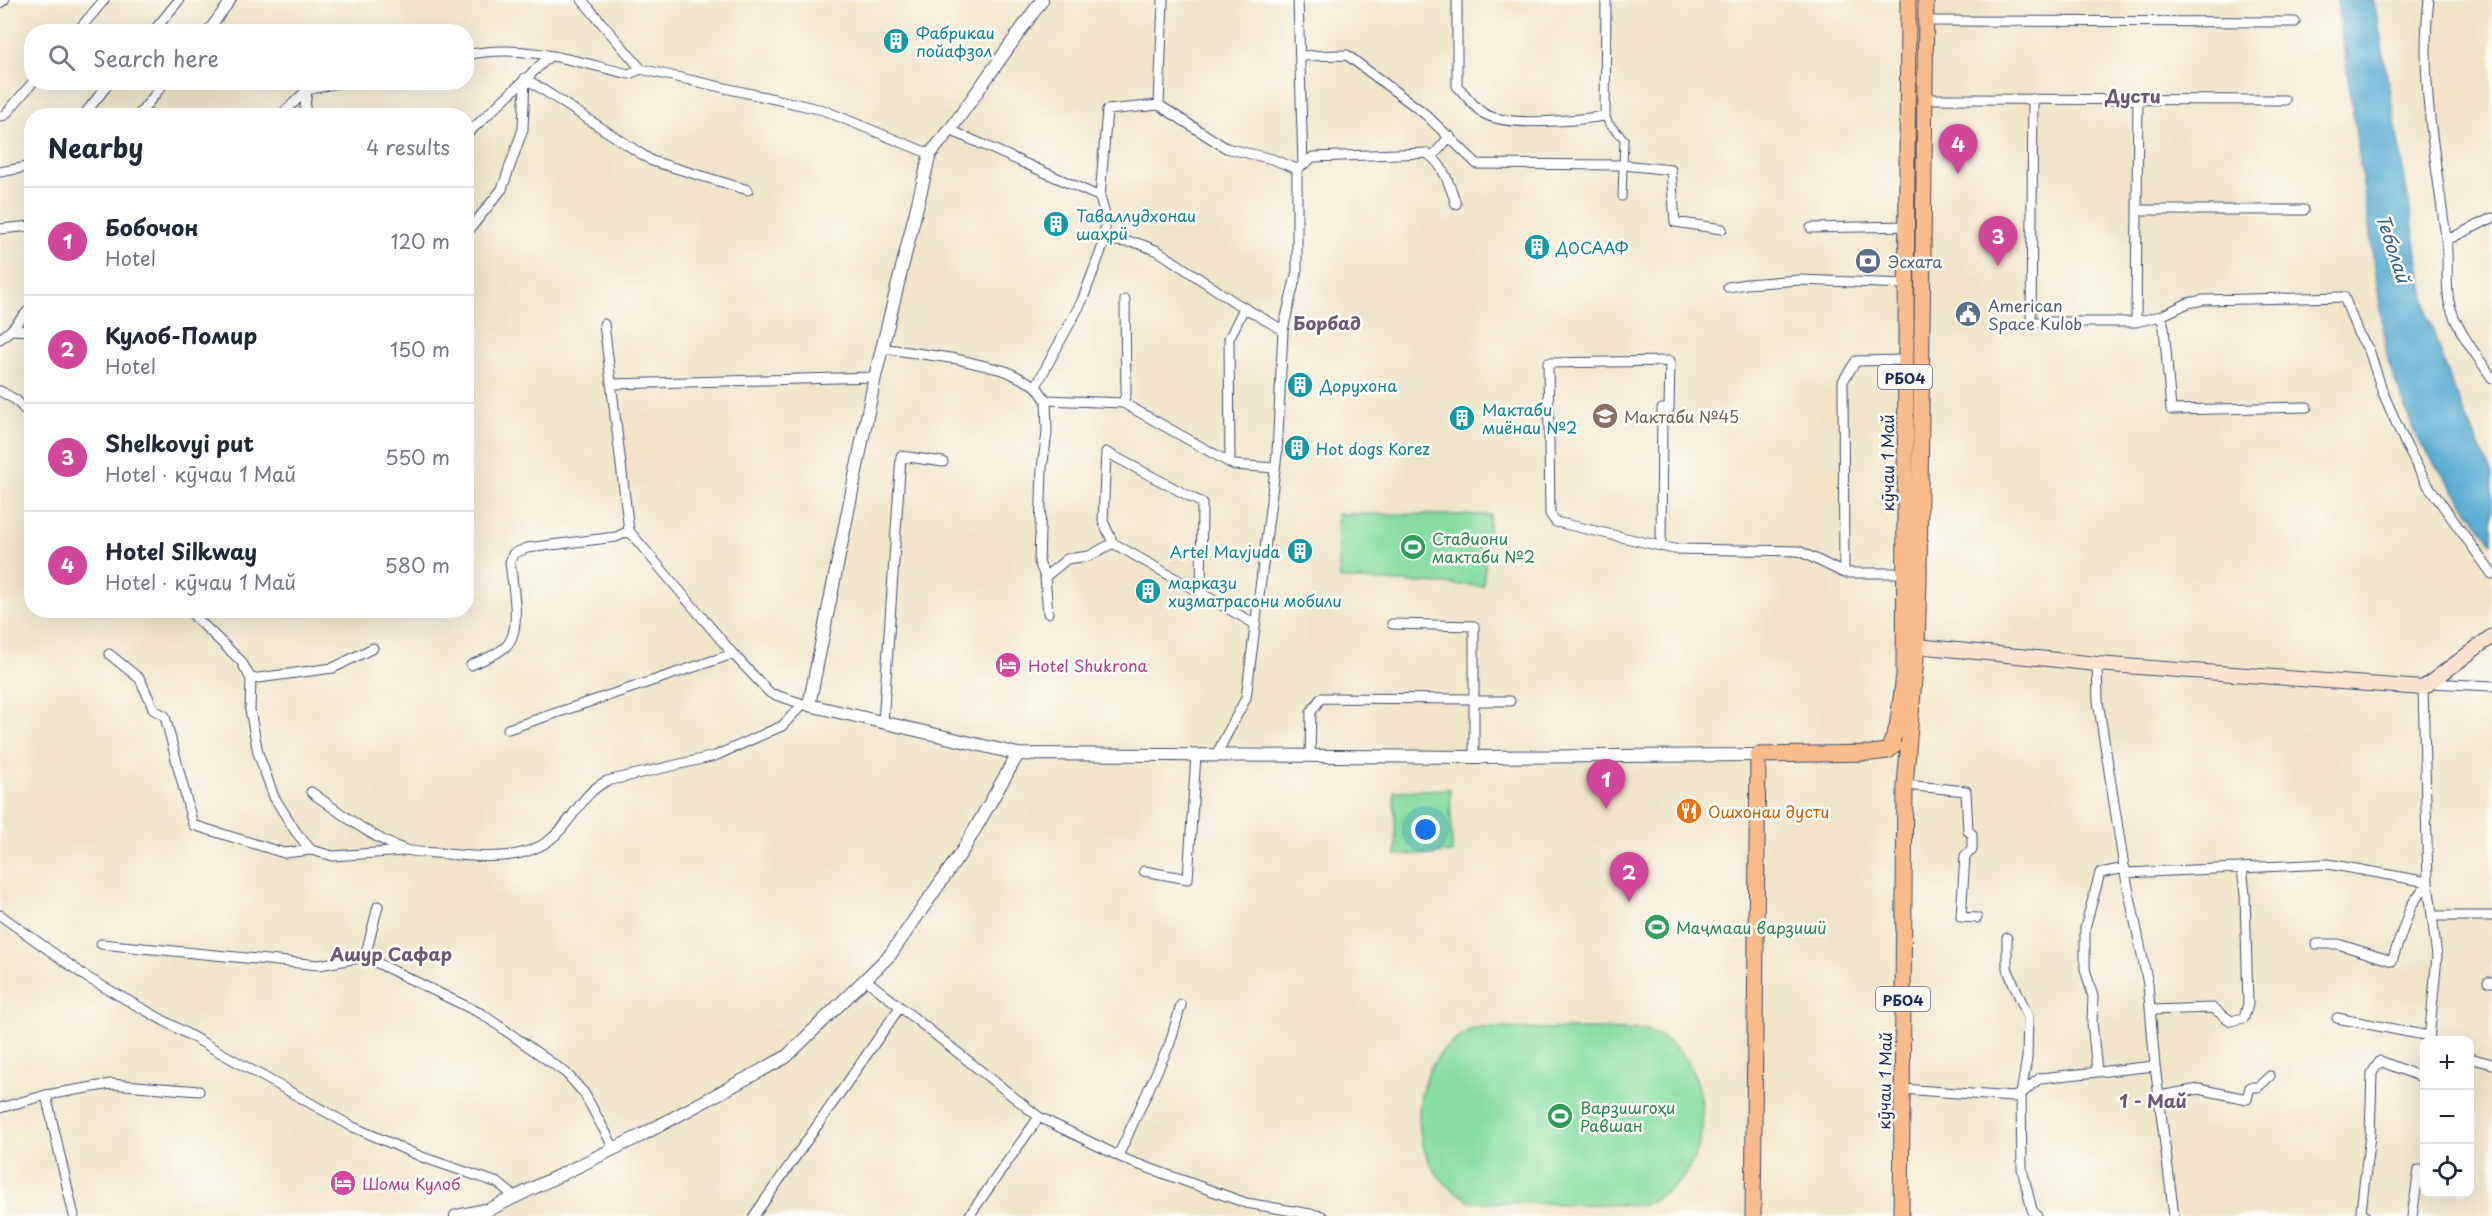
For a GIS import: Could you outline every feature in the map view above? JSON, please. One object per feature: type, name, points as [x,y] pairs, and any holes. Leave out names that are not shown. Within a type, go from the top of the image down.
[{"type":"main road","name":"кӯчаи 1 Май","points":[[1888,751],[1897,728],[1904,675],[1911,645],[1905,573],[1908,0]]},
{"type":"main road","name":"кӯчаи 1 Май","points":[[1901,1216],[1905,783],[1909,731],[1926,0]]},
{"type":"main road","points":[[1911,645],[2097,664],[2426,686],[2492,636]]},
{"type":"main road","points":[[1753,1216],[1758,755],[1888,751],[1909,731]]},
{"type":"main road","name":"РБ04","points":[[1888,751],[1899,761],[1905,783]]},
{"type":"street","points":[[0,3],[4,0]]},
{"type":"street","points":[[84,24],[104,0]]},
{"type":"street","points":[[160,24],[179,0]]},
{"type":"street","points":[[582,0],[641,69]]},
{"type":"street","points":[[110,654],[140,679],[154,710],[165,716],[193,825],[284,853],[311,850],[333,856],[406,850],[486,858],[533,849],[551,839],[593,787],[607,781],[715,756],[782,726],[806,704],[881,348],[930,154],[950,130],[1042,0]]},
{"type":"street","points":[[1159,105],[1163,0]]},
{"type":"street","points":[[1216,755],[1246,698],[1275,468],[1283,330],[1297,271],[1300,167],[1298,0]]},
{"type":"street","points":[[1456,0],[1457,86],[1484,113],[1509,120],[1569,121],[1605,116]]},
{"type":"street","points":[[1606,0],[1605,116],[1609,124],[1624,139],[1622,196]]},
{"type":"street","points":[[2429,0],[2426,49],[2432,152],[2446,240],[2449,302],[2462,333],[2492,378]]},
{"type":"street","points":[[212,24],[227,1]]},
{"type":"street","points":[[1927,21],[2295,22]]},
{"type":"street","points":[[474,53],[489,50],[525,50],[629,74],[641,69],[823,110],[930,154]]},
{"type":"street","points":[[1300,56],[1347,55],[1450,136],[1477,164],[1624,165],[1671,170],[1675,222],[1722,229]]},
{"type":"street","points":[[474,127],[550,56]]},
{"type":"street","points":[[525,78],[652,161],[748,190]]},
{"type":"street","points":[[474,224],[502,189],[523,129],[525,78]]},
{"type":"street","points":[[0,116],[5,115],[26,90]]},
{"type":"street","points":[[90,108],[104,90]]},
{"type":"street","points":[[144,108],[159,90]]},
{"type":"street","points":[[289,108],[308,90]]},
{"type":"street","points":[[305,108],[308,90]]},
{"type":"street","points":[[1924,99],[2285,100]]},
{"type":"street","points":[[2033,99],[2031,322],[2136,322],[2161,316],[2188,303],[2203,300],[2344,297],[2358,333],[2369,350],[2383,393],[2425,481],[2492,574]]},
{"type":"street","points":[[2136,322],[2138,99]]},
{"type":"street","points":[[1036,386],[1082,302],[1105,240],[1105,215],[1100,196],[1107,110],[1159,105],[1226,148],[1300,167]]},
{"type":"street","points":[[950,130],[1100,196]]},
{"type":"street","points":[[1433,156],[1450,136]]},
{"type":"street","points":[[1300,167],[1313,157],[1426,153],[1433,156],[1449,184],[1456,204]]},
{"type":"street","points":[[0,172],[24,168]]},
{"type":"street","points":[[2137,210],[2304,210]]},
{"type":"street","points":[[2446,240],[2492,218]]},
{"type":"street","points":[[1811,228],[1908,226]]},
{"type":"street","points":[[0,229],[24,227]]},
{"type":"street","points":[[1105,240],[1137,243],[1158,251],[1244,308],[1283,330]]},
{"type":"street","points":[[1728,288],[1746,284],[1799,280],[1907,285]]},
{"type":"street","points":[[1124,403],[1126,393],[1125,300]]},
{"type":"street","points":[[1230,462],[1229,339],[1244,308]]},
{"type":"street","points":[[0,339],[24,315]]},
{"type":"street","points":[[2161,316],[2164,327],[2171,410],[2307,407]]},
{"type":"street","points":[[604,324],[629,531],[733,654],[770,693],[883,723],[1018,754],[1474,757],[1758,755]]},
{"type":"street","points":[[11,330],[24,331]]},
{"type":"street","points":[[881,348],[967,361],[1006,371],[1036,386],[1046,400],[1047,433],[1042,468],[1039,562],[1045,577],[1048,613]]},
{"type":"street","points":[[1844,573],[1843,381],[1856,360],[1905,360]]},
{"type":"street","points":[[1661,546],[1662,409],[1669,409],[1670,361],[1548,363],[1550,514],[1556,522],[1674,549],[1799,550],[1844,573],[1905,573]]},
{"type":"street","points":[[613,384],[875,377]]},
{"type":"street","points":[[0,391],[16,399],[24,408]]},
{"type":"street","points":[[1046,400],[1124,403],[1230,462],[1275,468]]},
{"type":"street","points":[[1201,593],[1202,503],[1106,452],[1103,521],[1113,543],[1255,624]]},
{"type":"street","points":[[883,723],[901,456],[943,462]]},
{"type":"street","points":[[471,665],[506,648],[514,634],[516,616],[510,562],[513,554],[526,548],[616,537],[629,531]]},
{"type":"street","points":[[1045,577],[1067,559],[1089,556],[1113,543]]},
{"type":"street","points":[[196,618],[241,661],[250,679],[250,710],[258,753],[274,797],[296,832],[311,850]]},
{"type":"street","points":[[1392,624],[1474,626],[1474,757]]},
{"type":"street","points":[[250,679],[333,668],[373,648]]},
{"type":"street","points":[[508,729],[733,654]]},
{"type":"street","points":[[2097,664],[2098,701],[2125,871],[2151,1010],[2155,1066],[2174,1216]]},
{"type":"street","points":[[2429,1036],[2437,957],[2428,882],[2426,686],[2492,686]]},
{"type":"street","points":[[1310,756],[1311,712],[1321,698],[1510,701]]},
{"type":"street","points":[[456,1216],[481,1213],[614,1148],[786,1058],[890,955],[963,850],[1018,754]]},
{"type":"street","points":[[1144,871],[1188,879],[1196,755]]},
{"type":"street","points":[[1905,783],[1966,791],[1968,831],[1972,834],[1972,850],[1965,856],[1961,917],[1977,918]]},
{"type":"street","points":[[310,792],[388,843],[406,850]]},
{"type":"street","points":[[2097,1072],[2092,1022],[2093,997],[2085,969],[2085,928],[2100,873],[2328,864],[2428,882]]},
{"type":"street","points":[[2151,1010],[2213,1008],[2231,1021],[2244,1018],[2248,1004],[2245,894],[2242,868]]},
{"type":"street","points":[[2316,944],[2338,944],[2392,961],[2411,906],[2428,882]]},
{"type":"street","points":[[365,957],[378,906]]},
{"type":"street","points":[[0,915],[88,978],[351,1126],[422,1157],[498,1183],[514,1196]]},
{"type":"street","points":[[2432,916],[2492,916]]},
{"type":"street","points":[[2007,939],[2007,968],[2028,1017],[2027,1058],[2021,1094],[2022,1169],[2032,1210],[2037,1216]]},
{"type":"street","points":[[101,944],[319,964],[365,957],[482,1014],[566,1073],[584,1093],[614,1148]]},
{"type":"street","points":[[865,979],[1040,1117],[1118,1156],[1246,1203],[1322,1216]]},
{"type":"street","points":[[1118,1156],[1170,1043],[1181,1005]]},
{"type":"street","points":[[754,1216],[900,1007]]},
{"type":"street","points":[[2337,1018],[2420,1036]]},
{"type":"street","points":[[2474,1059],[2492,1064]]},
{"type":"street","points":[[2365,1216],[2361,1211],[2370,1135],[2372,1072],[2380,1061],[2420,1076]]},
{"type":"street","points":[[1902,1089],[2013,1097],[2021,1094],[2040,1078],[2155,1066]]},
{"type":"street","points":[[2159,1095],[2199,1089],[2247,1099],[2250,1088],[2258,1087],[2270,1076]]},
{"type":"street","points":[[0,1108],[46,1095],[111,1084],[199,1091]]},
{"type":"street","points":[[46,1095],[74,1216]]},
{"type":"street","points":[[969,1216],[1040,1117]]},
{"type":"street","points":[[2412,1216],[2419,1170]]},
{"type":"green space","name":"Стадиони мактаби №2","points":[[1337,514],[1490,515],[1483,586],[1340,579]]},
{"type":"green space","points":[[1450,789],[1452,853],[1396,855],[1394,791]]},
{"type":"green space","points":[[1475,1028],[1646,1030],[1671,1043],[1692,1070],[1702,1104],[1700,1139],[1695,1156],[1683,1177],[1668,1191],[1643,1205],[1472,1202],[1455,1192],[1440,1178],[1424,1148],[1420,1131],[1421,1096],[1426,1079],[1437,1058],[1452,1043]]},
{"type":"water","name":"Теболай","points":[[2337,0],[2374,0],[2428,316],[2453,387],[2492,475],[2492,543],[2417,439],[2388,361]]},
{"type":"place","name":"Фабрикаи пойафзол","points":[[896,41]]},
{"type":"place","name":"Hotel Silkway","points":[[1958,174]]},
{"type":"place","name":"Таваллудхонаи шаҳрӣ","points":[[1056,224]]},
{"type":"place","name":"ДОСААФ","points":[[1537,247]]},
{"type":"place","name":"Эсхата","points":[[1868,261]]},
{"type":"place","name":"Shelkovyi put","points":[[1998,266]]},
{"type":"place","name":"American Space Kulob","points":[[1968,314]]},
{"type":"place","name":"Дорухона","points":[[1300,385]]},
{"type":"place","name":"Мактаби №45","points":[[1605,416]]},
{"type":"place","name":"Мактаби миёнаи №2","points":[[1462,418]]},
{"type":"place","name":"Hot dogs Korez","points":[[1297,448]]},
{"type":"place","name":"Стадиони мактаби №2","points":[[1413,547]]},
{"type":"place","name":"Artel Mavjuda","points":[[1300,551]]},
{"type":"place","name":"маркази хизматрасони мобили","points":[[1148,591]]},
{"type":"place","name":"Hotel Shukrona","points":[[1008,665]]},
{"type":"place","name":"Бобочон","points":[[1606,809]]},
{"type":"place","name":"Ошхонаи дусти","points":[[1689,811]]},
{"type":"place","name":"Кулоб-Помир","points":[[1629,902]]},
{"type":"place","name":"Маҷмааи варзишӣ","points":[[1657,927]]},
{"type":"place","name":"Варзишгоҳи Равшан","points":[[1560,1116]]},
{"type":"place","name":"Шоми Кулоб","points":[[343,1183]]},
{"type":"district","name":"Дусти","points":[[2133,95]]},
{"type":"district","name":"Борбад","points":[[1327,322]]},
{"type":"district","name":"Ашур Сафар","points":[[391,953]]},
{"type":"district","name":"1 - Май","points":[[2153,1100]]}]
